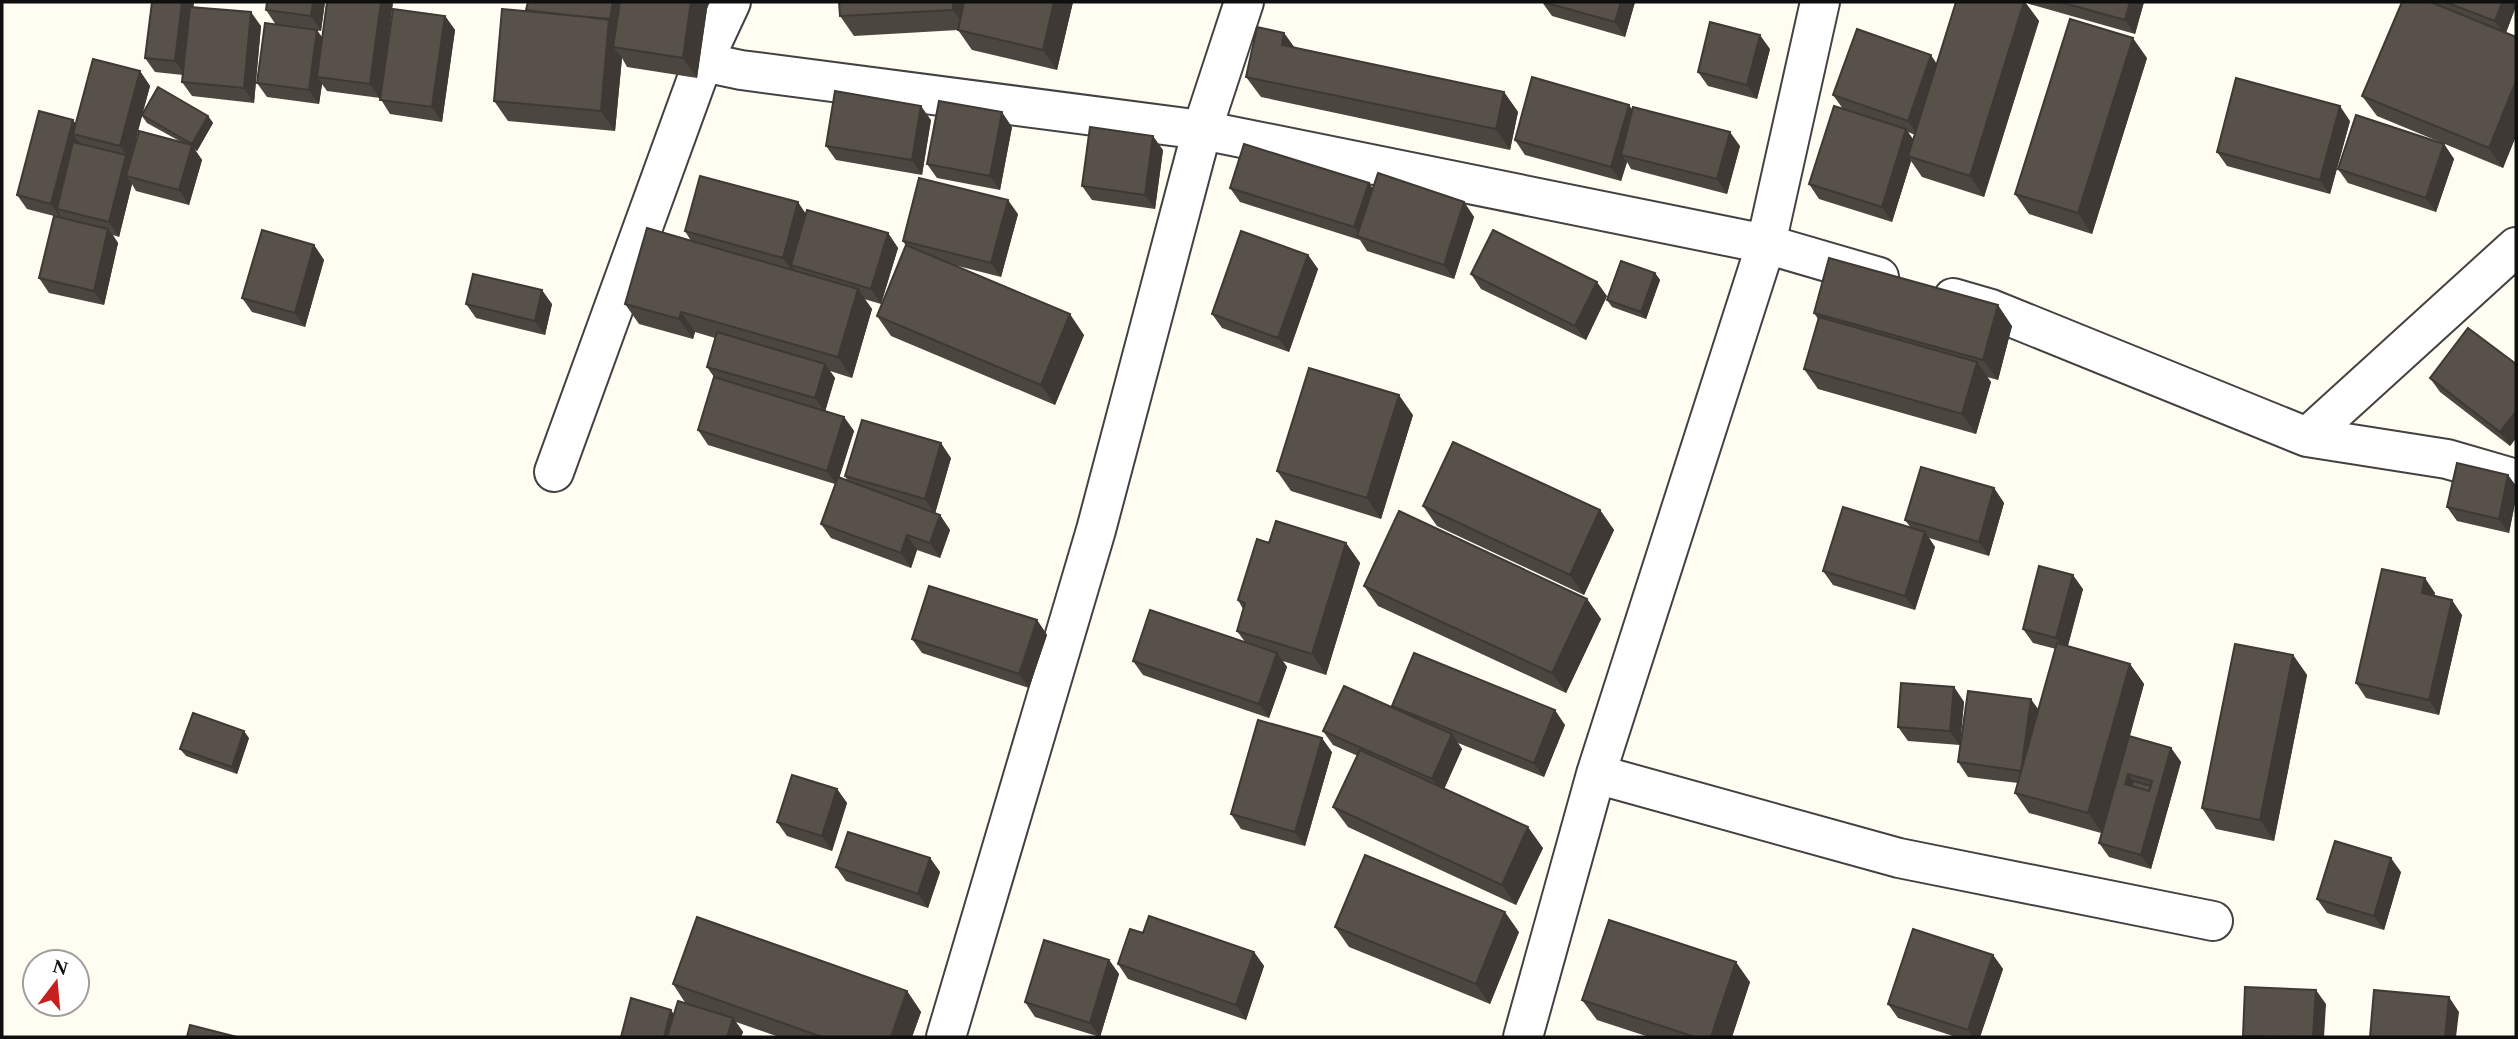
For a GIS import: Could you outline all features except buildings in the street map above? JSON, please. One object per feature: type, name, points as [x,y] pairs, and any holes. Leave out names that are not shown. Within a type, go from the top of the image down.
[{"type":"street","points":[[554,472],[703,62],[731,2]]},
{"type":"street","points":[[946,1037],[1096,530],[1202,130],[1244,2]]},
{"type":"street","points":[[1523,1037],[1596,774],[1766,244],[1820,2]]},
{"type":"street","points":[[703,62],[741,71],[1202,130],[1766,244],[1991,309],[2307,437],[2447,459],[2516,479]]},
{"type":"street","points":[[2307,437],[2516,247]]},
{"type":"street","points":[[1596,774],[1899,858],[2213,921]]}]
